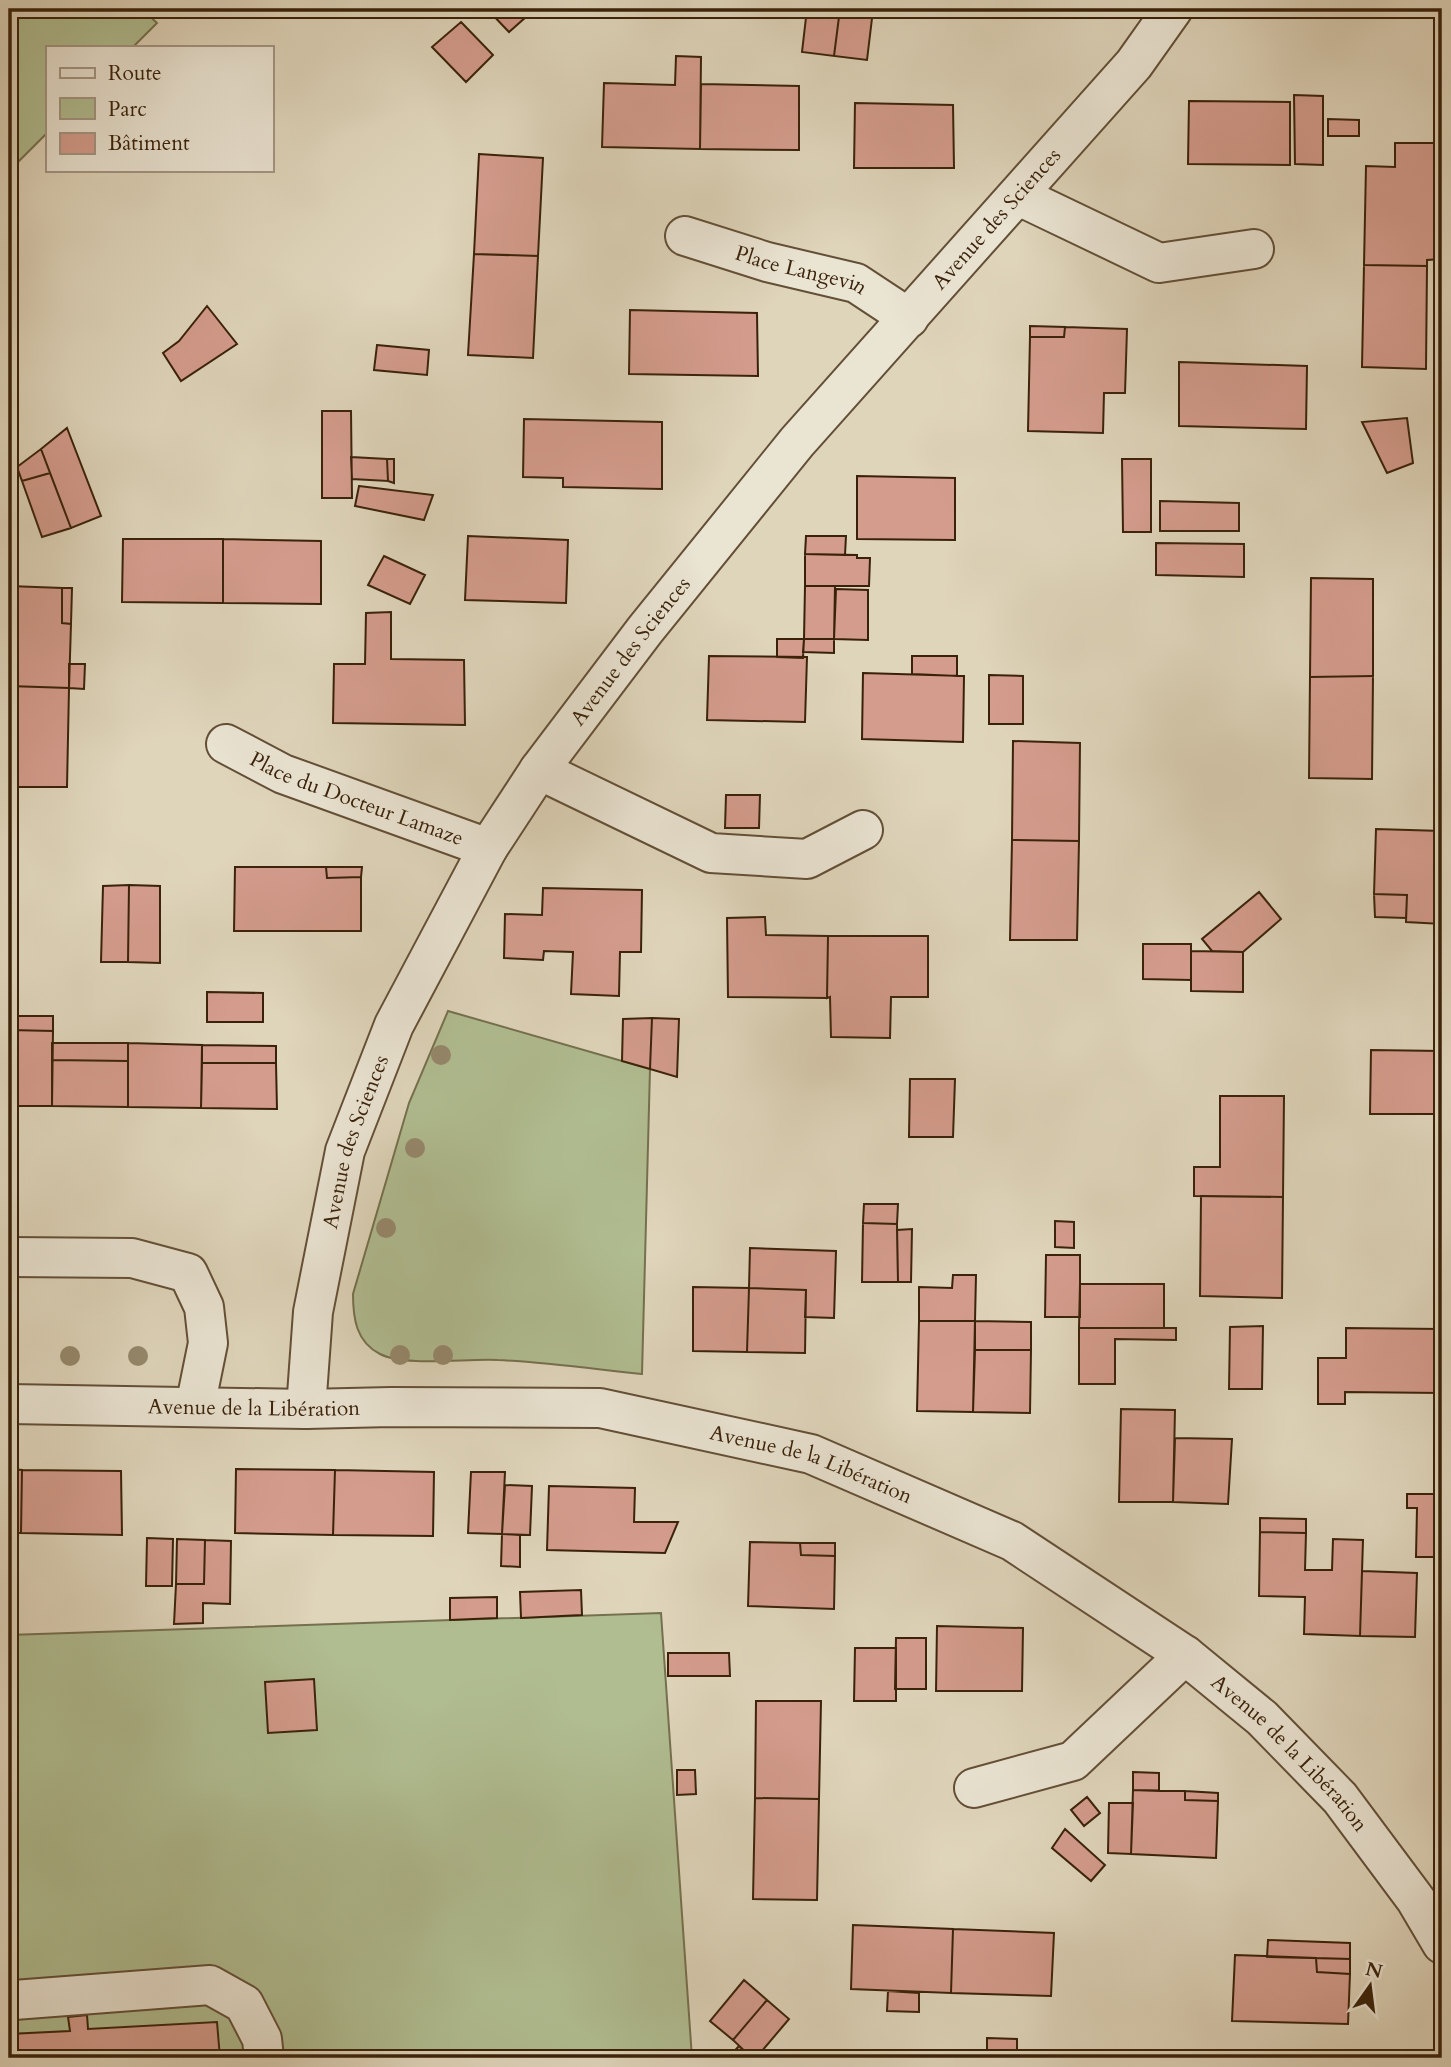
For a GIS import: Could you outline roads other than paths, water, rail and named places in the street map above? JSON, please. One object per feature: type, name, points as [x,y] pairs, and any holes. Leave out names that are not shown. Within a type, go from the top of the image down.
[{"type":"street","name":"Avenue des Sciences","points":[[306,1409],[313,1312],[345,1151],[394,1025],[488,848],[539,770],[645,630],[797,442],[1134,64],[1173,9]]},
{"type":"street","points":[[1019,196],[1159,263],[1254,249]]},
{"type":"street","name":"Place Langevin","points":[[685,236],[767,262],[856,283],[909,318]]},
{"type":"street","name":"Place du Docteur Lamaze","points":[[226,744],[283,774],[488,848]]},
{"type":"street","points":[[539,770],[711,853],[807,859],[863,830]]},
{"type":"street","points":[[9,1256],[132,1258],[188,1273],[204,1307],[208,1343],[195,1407]]},
{"type":"street","name":"Avenue de la Libération","points":[[9,1404],[306,1409],[600,1408],[811,1454],[1012,1541],[1185,1655],[1262,1718],[1340,1798],[1416,1900],[1442,1944]]},
{"type":"street","points":[[974,1788],[1073,1761],[1185,1655]]},
{"type":"street","points":[[14,2000],[210,1985],[244,2004],[262,2039],[264,2058]]}]
